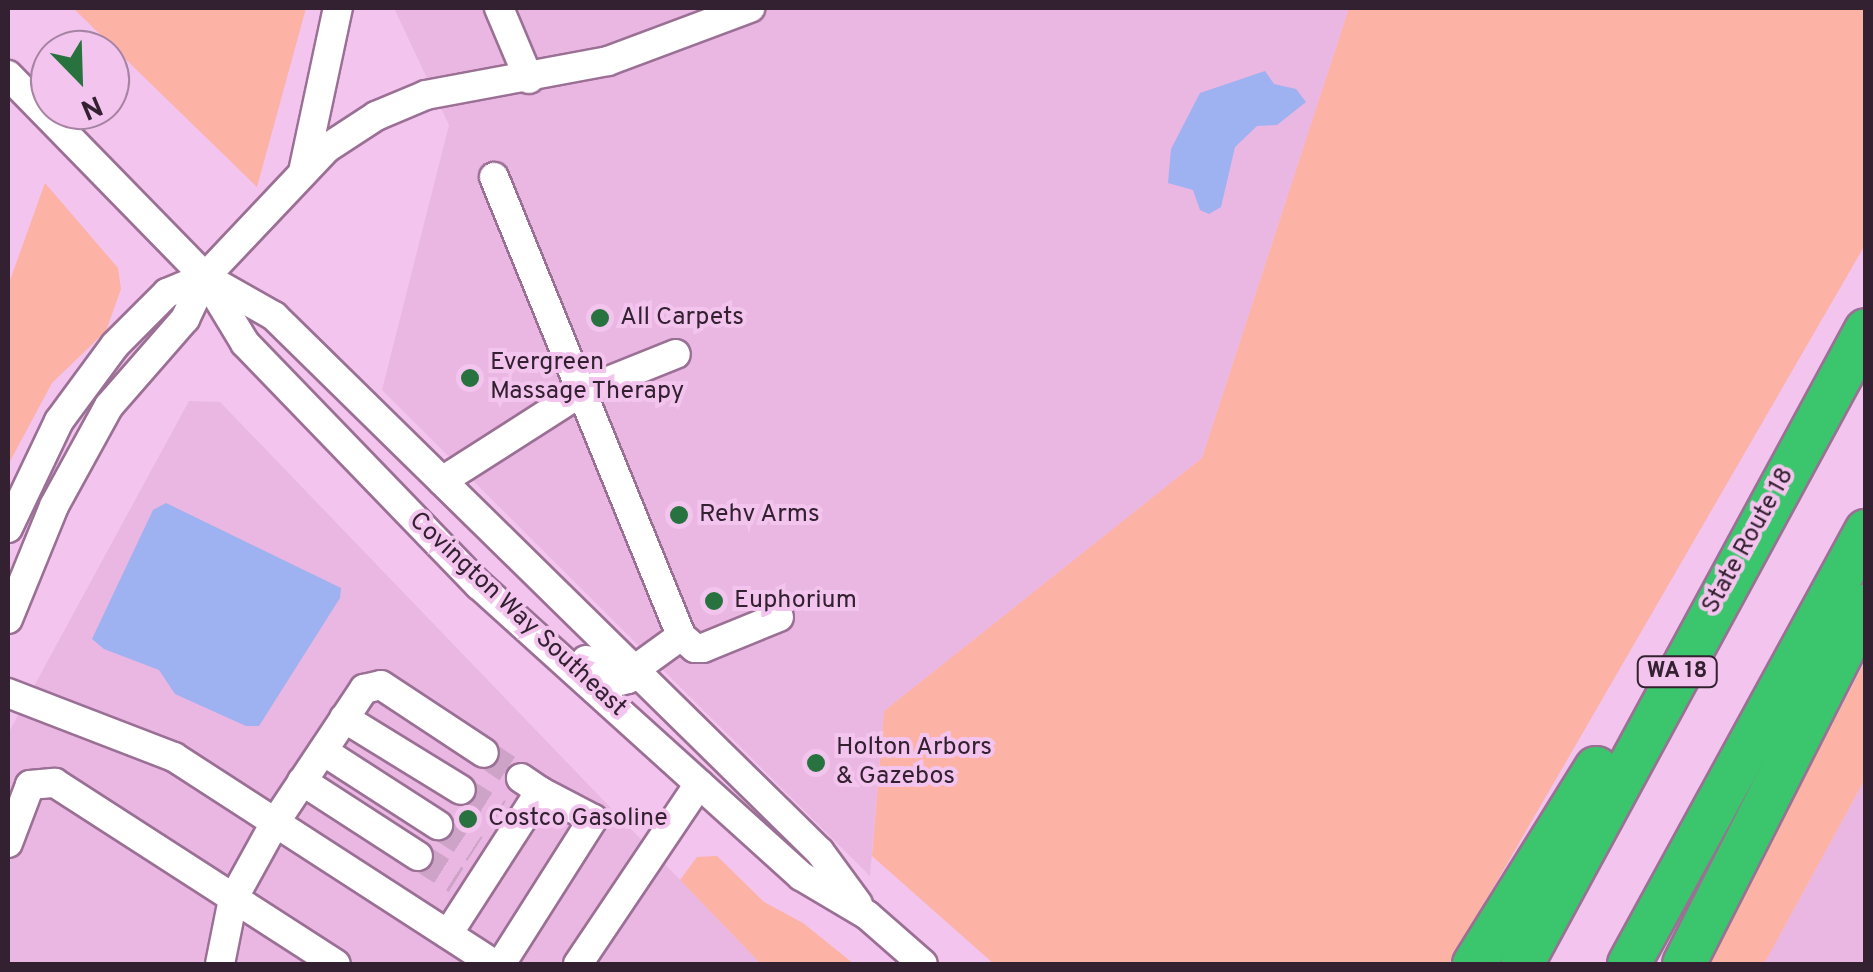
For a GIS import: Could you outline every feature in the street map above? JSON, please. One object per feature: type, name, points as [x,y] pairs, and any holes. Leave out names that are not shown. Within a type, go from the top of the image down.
[{"type":"highway","name":"State Route 18","points":[[1522,964],[1866,330]]},
{"type":"highway","points":[[1474,964],[1836,381]]},
{"type":"highway","points":[[1630,964],[1866,531]]},
{"type":"highway","points":[[1684,964],[1866,606]]},
{"type":"street","points":[[302,175],[338,8]]},
{"type":"street","points":[[500,8],[529,79]]},
{"type":"street","points":[[8,619],[76,463],[128,379],[184,320],[205,277],[302,175],[351,131],[403,104],[450,90],[529,79],[661,44],[750,8]]},
{"type":"street","name":"Covington Way Southeast","points":[[8,75],[205,277],[245,343],[478,586],[802,876],[867,915],[923,964]]},
{"type":"street","points":[[494,177],[681,636],[695,648],[703,648],[780,617]]},
{"type":"street","points":[[8,528],[60,421],[115,345],[166,294],[205,277]]},
{"type":"street","name":"Covington Way Southeast","points":[[205,277],[274,316],[820,852],[867,915]]},
{"type":"street","points":[[442,481],[581,392],[676,354]]},
{"type":"street","points":[[478,586],[548,626],[612,683],[628,679],[634,670],[681,636]]},
{"type":"street","points":[[220,964],[233,898],[276,821],[364,689],[381,685],[484,753]]},
{"type":"street","points":[[8,694],[174,757],[448,934],[498,964],[593,819],[530,784],[465,886],[448,934]]},
{"type":"street","points":[[344,718],[461,790]]},
{"type":"street","points":[[323,750],[438,825]]},
{"type":"street","points":[[302,781],[418,856]]},
{"type":"street","points":[[8,843],[30,786],[54,783],[336,964]]},
{"type":"street","points":[[584,962],[699,784]]},
{"type":"shaded area","points":[[73,8],[306,8],[257,187],[130,63],[130,30],[96,30]]},
{"type":"shaded area","points":[[394,8],[1349,8],[1202,458],[884,711],[870,876],[382,390],[449,125]]},
{"type":"shaded area","points":[[1349,8],[1865,8],[1865,245],[1449,964],[994,964],[872,856],[884,711],[1202,458]]},
{"type":"shaded area","points":[[45,183],[118,268],[121,289],[106,331],[52,383],[8,465],[8,286]]},
{"type":"shaded area","points":[[189,401],[220,402],[761,964],[8,964],[8,734]]},
{"type":"shaded area","points":[[1865,661],[1865,779],[1764,964],[1708,964]]},
{"type":"shaded area","points":[[1865,779],[1865,964],[1764,964]]},
{"type":"shaded area","points":[[717,856],[764,902],[803,923],[854,964],[761,964],[680,880],[697,857]]},
{"type":"water","points":[[1265,71],[1274,84],[1296,89],[1306,102],[1277,125],[1257,126],[1235,147],[1221,207],[1209,214],[1200,210],[1193,190],[1168,183],[1171,149],[1200,93]]},
{"type":"water","points":[[166,503],[341,588],[340,598],[259,726],[246,726],[175,694],[159,670],[104,649],[92,639],[153,510]]},
{"type":"tunnel","points":[[484,753],[521,778]]},
{"type":"tunnel","points":[[461,790],[498,813]]},
{"type":"tunnel","points":[[438,825],[475,849]]},
{"type":"tunnel","points":[[418,856],[456,880]]},
{"type":"place","name":"All Carpets","points":[[600,318]]},
{"type":"place","name":"Evergreen Massage Therapy","points":[[470,378]]},
{"type":"place","name":"Rehv Arms","points":[[679,515]]},
{"type":"place","name":"Euphorium","points":[[714,601]]},
{"type":"place","name":"Holton Arbors & Gazebos","points":[[816,763]]},
{"type":"place","name":"Costco Gasoline","points":[[468,819]]}]
